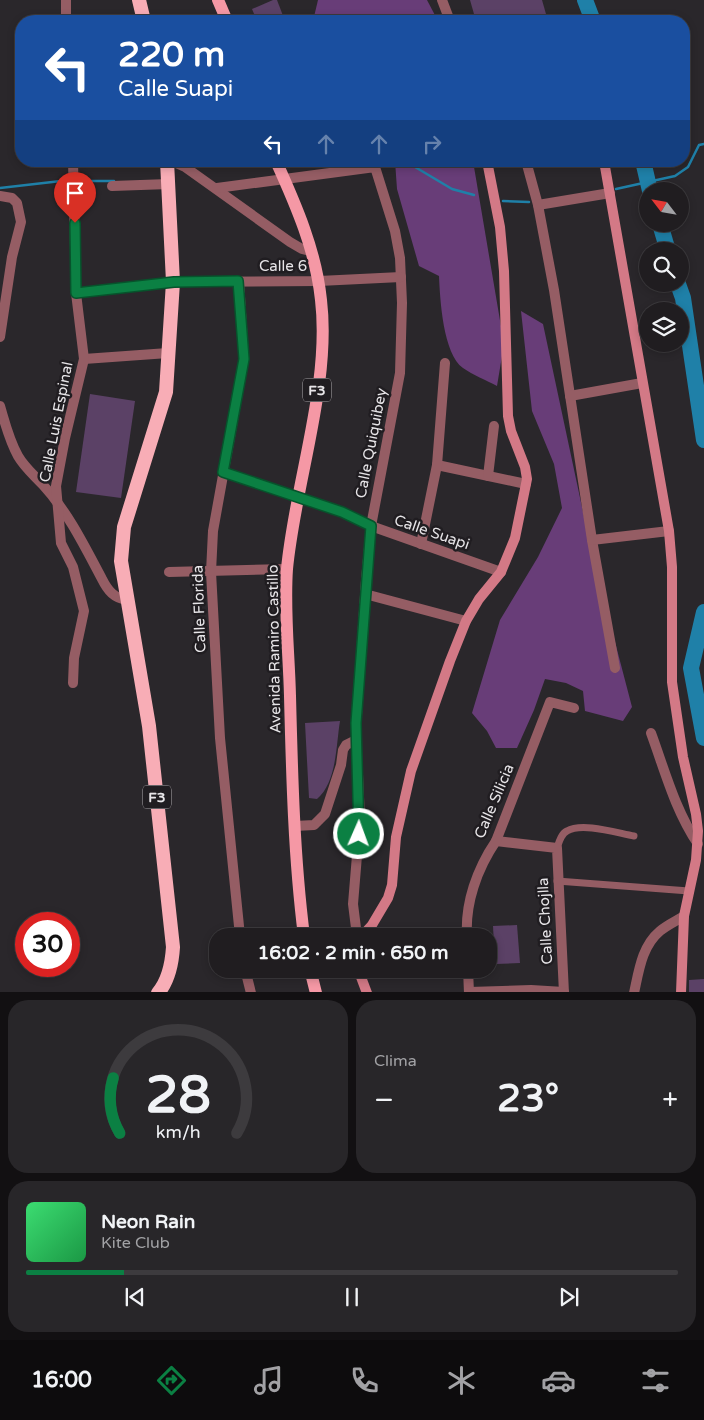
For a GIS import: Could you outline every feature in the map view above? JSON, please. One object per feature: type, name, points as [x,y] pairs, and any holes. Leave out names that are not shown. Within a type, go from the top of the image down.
[{"type":"highway","points":[[139,0],[143,15]]},
{"type":"highway","name":"F3","points":[[158,992],[169,972],[173,947],[149,726],[121,561],[124,527],[166,392],[174,282],[167,167]]},
{"type":"main road","points":[[218,0],[224,15]]},
{"type":"main road","name":"Avenida Ramiro Castillo","points":[[279,167],[293,196],[318,281],[321,302],[321,353],[315,404],[287,569],[295,826],[303,928]]},
{"type":"main road","points":[[370,928],[388,898],[392,885],[396,837],[411,770],[423,734],[466,621],[479,599],[500,572],[515,538],[526,484],[526,467],[511,431],[508,416],[504,271],[500,227],[488,167]]},
{"type":"main road","points":[[605,167],[669,531],[672,567],[672,682],[682,757],[701,817],[698,844],[684,916],[681,992]]},
{"type":"main road","points":[[312,978],[316,992]]},
{"type":"main road","points":[[362,978],[367,992]]},
{"type":"street","points":[[66,0],[66,15]]},
{"type":"street","points":[[442,0],[448,15]]},
{"type":"street","name":"Calle Luis Espinal","points":[[73,167],[76,293],[84,359],[67,429],[56,486],[60,508],[61,543],[72,567],[84,611],[74,658],[73,683]]},
{"type":"street","points":[[185,167],[290,242],[310,251]]},
{"type":"street","name":"Calle Quiquibey","points":[[284,179],[375,167],[395,231],[401,277],[400,373],[371,526],[365,594],[356,740],[360,819],[353,904],[355,928]]},
{"type":"street","points":[[528,167],[538,205],[592,540],[615,668]]},
{"type":"street","points":[[216,188],[284,179]]},
{"type":"street","points":[[112,186],[169,184]]},
{"type":"street","points":[[538,205],[610,193]]},
{"type":"street","points":[[0,196],[12,198],[17,203],[21,222],[12,257],[0,337]]},
{"type":"street","name":"Calle 6","points":[[76,293],[174,282],[318,281],[401,277]]},
{"type":"street","name":"Calle Florida","points":[[238,281],[244,359],[213,531],[211,572],[220,738],[239,928]]},
{"type":"street","points":[[84,359],[168,353]]},
{"type":"street","points":[[421,544],[437,465],[445,363]]},
{"type":"street","points":[[570,396],[642,383]]},
{"type":"street","points":[[0,406],[9,440],[19,458],[27,470],[43,484],[83,540],[108,590],[116,597],[127,600]]},
{"type":"street","points":[[488,476],[494,426]]},
{"type":"street","points":[[437,465],[526,484]]},
{"type":"street","name":"Calle Suapi","points":[[223,472],[342,512],[371,526],[500,572]]},
{"type":"street","points":[[592,540],[669,531]]},
{"type":"street","points":[[169,572],[287,569]]},
{"type":"street","points":[[365,594],[466,621]]},
{"type":"street","name":"Calle Silicia","points":[[467,928],[469,903],[475,883],[487,853],[496,841],[550,702],[574,708]]},
{"type":"street","points":[[652,733],[672,796],[686,827],[698,844]]},
{"type":"street","points":[[295,826],[314,825],[325,814],[341,765],[343,750],[346,745],[356,740]]},
{"type":"street","points":[[496,841],[557,848],[560,838],[567,830],[592,828],[634,836]]},
{"type":"street","name":"Calle Chojlla","points":[[557,848],[557,881],[564,992]]},
{"type":"street","points":[[557,881],[689,891]]},
{"type":"street","points":[[634,992],[639,968],[650,942],[662,930],[684,916]]},
{"type":"street","points":[[247,978],[251,992]]},
{"type":"street","points":[[468,978],[469,992],[531,990],[564,992]]},
{"type":"shaded area","points":[[277,0],[283,15],[254,15],[252,9]]},
{"type":"shaded area","points":[[318,0],[427,0],[435,15],[314,15]]},
{"type":"shaded area","points":[[470,0],[542,0],[546,15],[474,15]]},
{"type":"shaded area","points":[[395,167],[474,167],[504,344],[497,386],[463,368],[456,361],[447,339],[444,325],[439,276],[419,266],[397,189]]},
{"type":"shaded area","points":[[521,311],[543,324],[592,554],[632,707],[623,721],[585,711],[583,691],[566,683],[545,679],[517,748],[496,748],[487,731],[472,713],[500,620],[538,557],[562,508],[554,464],[532,411]]},
{"type":"shaded area","points":[[90,394],[135,401],[121,498],[76,492]]},
{"type":"shaded area","points":[[340,721],[334,763],[328,783],[324,792],[317,799],[309,798],[305,723]]},
{"type":"shaded area","points":[[517,925],[520,963],[497,964],[497,928],[493,928],[493,926]]},
{"type":"shaded area","points":[[704,979],[704,992],[689,992],[689,980]]},
{"type":"waterway","points":[[585,0],[591,15]]},
{"type":"waterway","points":[[690,163],[699,145],[704,144]]},
{"type":"waterway","points":[[415,167],[452,189],[474,195]]},
{"type":"waterway","points":[[644,167],[648,182]]},
{"type":"waterway","points":[[616,189],[675,176],[688,167]]},
{"type":"waterway","points":[[0,188],[61,181]]},
{"type":"waterway","points":[[83,181],[114,181]]},
{"type":"waterway","points":[[503,201],[529,202]]},
{"type":"waterway","points":[[662,232],[665,242]]},
{"type":"waterway","points":[[681,292],[704,440]]},
{"type":"waterway","points":[[704,612],[691,668],[704,738]]},
{"type":"route","points":[[75,223],[76,293],[174,282],[238,281],[244,359],[223,472],[342,512],[371,526],[356,723],[359,834]]}]
